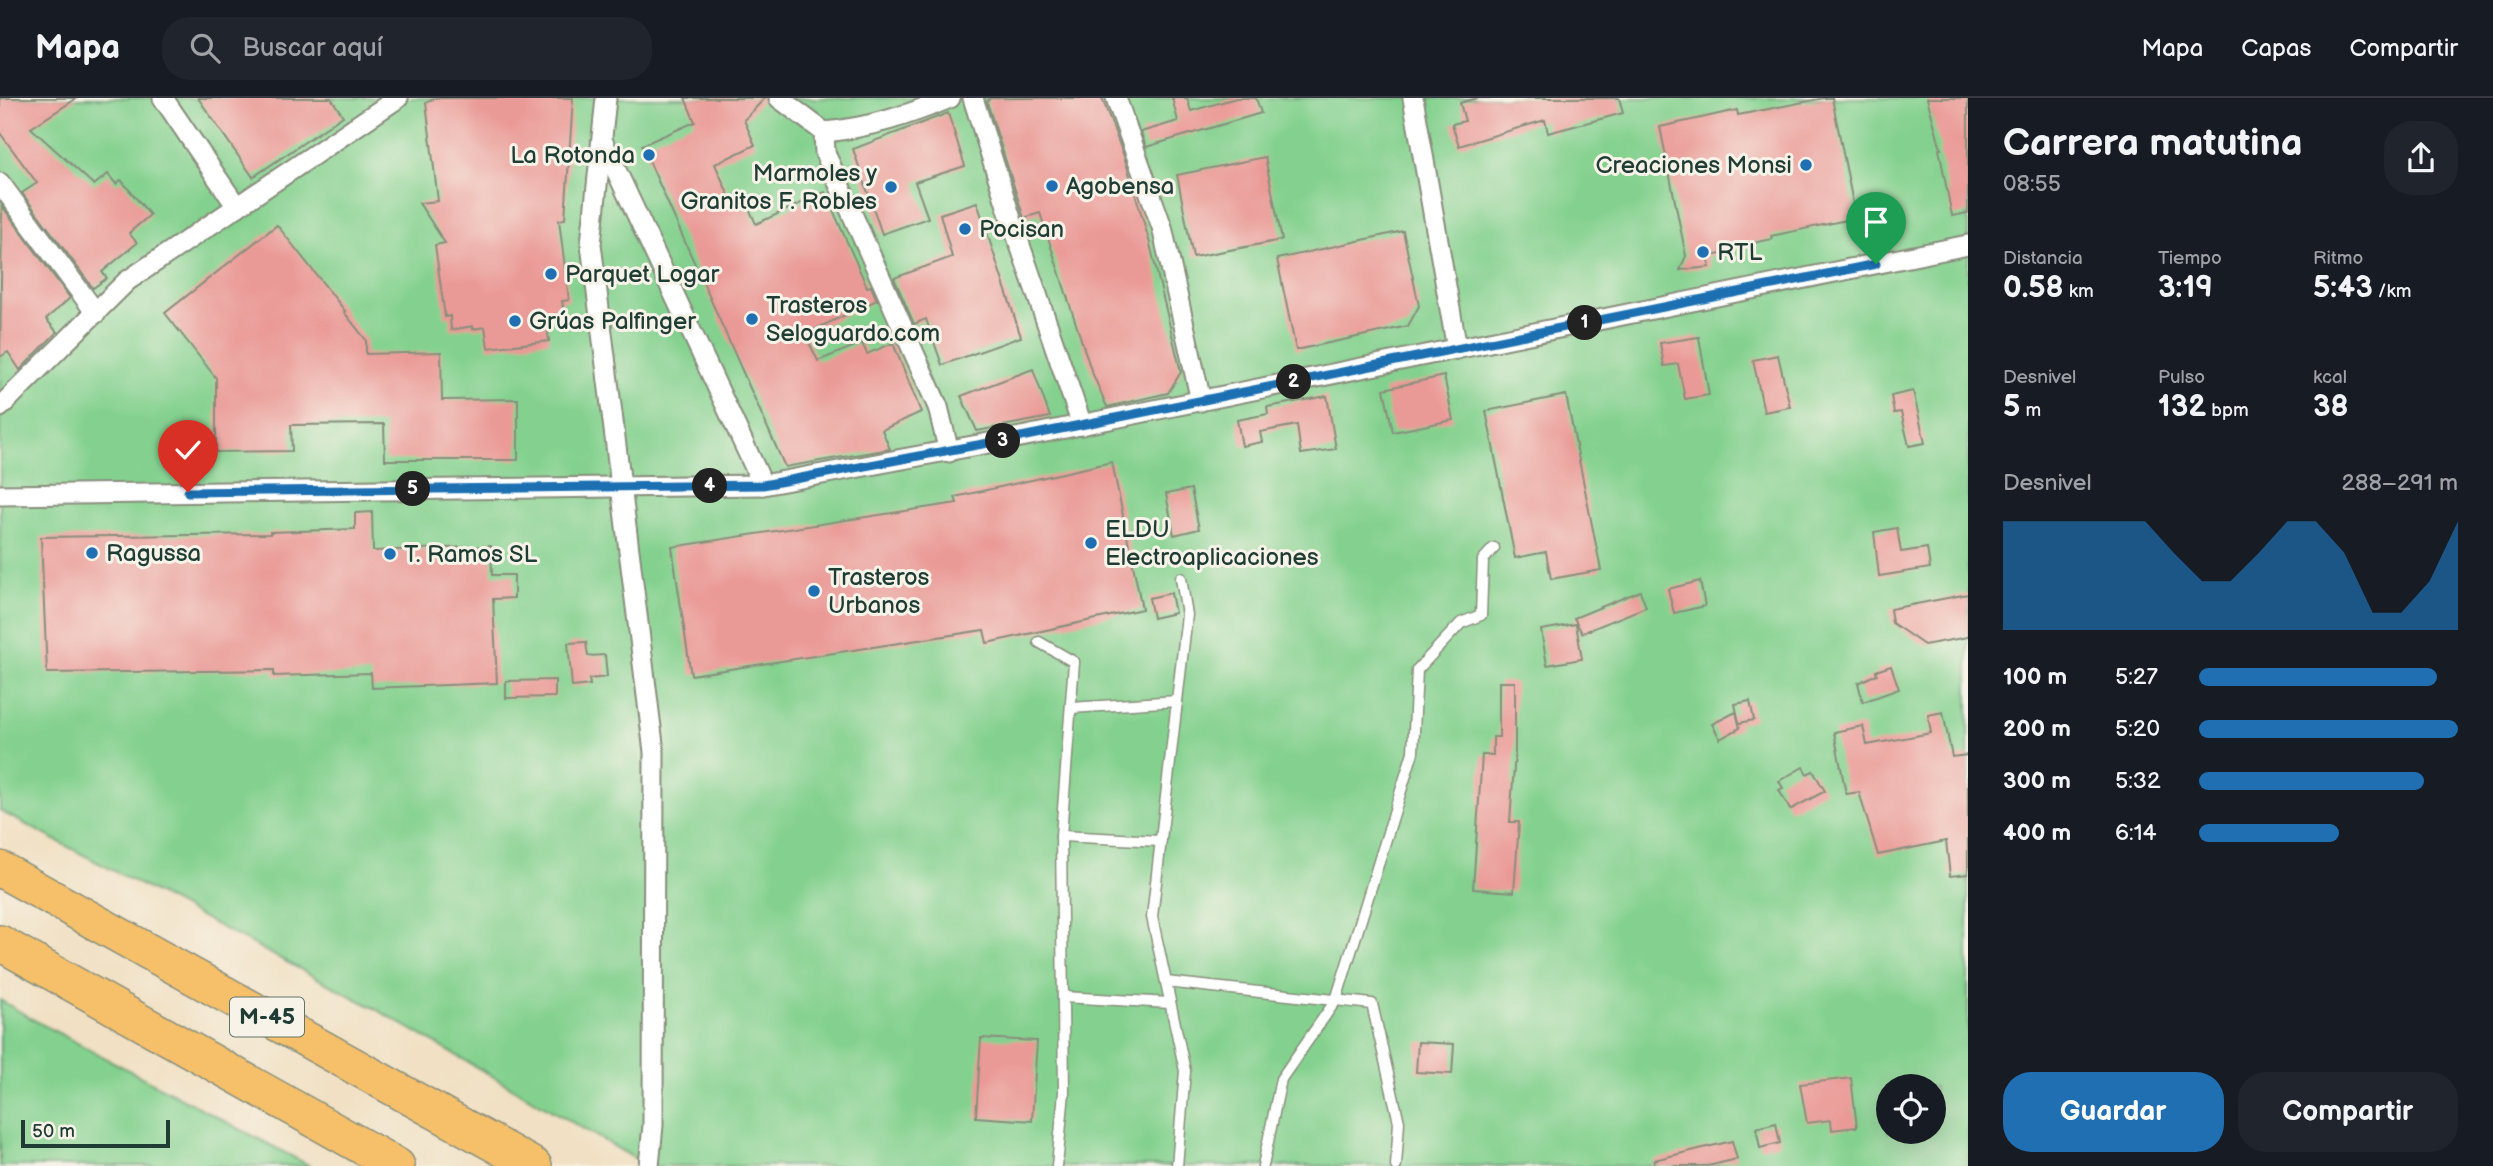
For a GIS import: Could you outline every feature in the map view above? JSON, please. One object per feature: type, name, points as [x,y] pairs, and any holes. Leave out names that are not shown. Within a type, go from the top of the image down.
[{"type":"highway","name":"M-45","points":[[0,869],[534,1166]]},
{"type":"highway","name":"M-45","points":[[0,943],[397,1166]]},
{"type":"street","points":[[163,98],[237,207]]},
{"type":"street","points":[[606,98],[591,244],[654,752],[653,1125],[649,1166]]},
{"type":"street","points":[[779,98],[824,132],[858,129],[908,115],[950,98]]},
{"type":"street","points":[[973,98],[1017,238],[1082,425]]},
{"type":"street","points":[[1116,98],[1162,227],[1201,401]]},
{"type":"street","points":[[1412,98],[1457,349]]},
{"type":"street","points":[[0,407],[127,281],[388,101]]},
{"type":"street","points":[[824,132],[825,153],[938,407],[949,452]]},
{"type":"street","points":[[601,138],[763,485]]},
{"type":"street","points":[[0,183],[96,313]]},
{"type":"street","points":[[0,495],[763,485],[949,452],[1968,245]]},
{"type":"lane","points":[[1262,1166],[1281,1079],[1336,1000],[1413,752],[1417,670],[1461,623],[1481,615],[1483,560],[1494,548]]},
{"type":"lane","points":[[1177,1166],[1185,1071],[1153,917],[1187,615],[1181,578]]},
{"type":"lane","points":[[1040,642],[1074,662],[1060,836],[1064,1092],[1057,1166]]},
{"type":"lane","points":[[1071,708],[1177,701]]},
{"type":"lane","points":[[1060,836],[1160,841]]},
{"type":"lane","points":[[1166,982],[1372,1003],[1399,1122],[1396,1166]]},
{"type":"lane","points":[[1063,997],[1170,1003]]},
{"type":"green space","points":[[0,98],[1968,98],[1968,1166],[648,1166],[372,1007],[0,811]]},
{"type":"green space","points":[[0,1000],[43,1025],[310,1166],[0,1166]]},
{"type":"building","points":[[0,98],[77,98],[31,128],[94,185],[108,174],[116,184],[121,180],[150,215],[129,233],[137,243],[102,272],[107,278],[93,288],[22,193],[37,183],[0,133]]},
{"type":"building","points":[[198,98],[331,98],[343,116],[253,177]]},
{"type":"building","points":[[435,98],[573,98],[565,219],[559,220],[569,300],[562,301],[564,313],[546,316],[549,341],[488,348],[485,327],[451,330],[450,316],[445,317],[435,245],[445,243],[419,203],[438,201],[426,103]]},
{"type":"building","points":[[685,98],[765,98],[744,120],[755,145],[715,164],[732,203],[744,197],[756,224],[825,192],[867,287],[871,286],[877,300],[805,334],[818,361],[862,343],[867,354],[893,343],[921,412],[882,430],[890,449],[785,467],[642,145],[695,122]]},
{"type":"building","points":[[990,98],[1102,98],[1125,159],[1149,240],[1181,372],[1168,393],[1107,407],[1091,370],[1040,213],[1024,218],[987,102]]},
{"type":"building","points":[[1172,98],[1187,98],[1191,111],[1236,98],[1256,98],[1261,113],[1146,147],[1141,132],[1178,121]]},
{"type":"building","points":[[1477,98],[1619,98],[1623,113],[1548,133],[1545,120],[1459,146],[1452,124],[1465,121],[1460,103]]},
{"type":"building","points":[[1832,98],[1856,218],[1721,250],[1722,254],[1708,256],[1710,267],[1680,270],[1686,256],[1660,127],[1737,110],[1738,115]]},
{"type":"building","points":[[1927,98],[1968,98],[1968,213],[1952,216],[1941,149]]},
{"type":"building","points":[[948,113],[965,166],[915,182],[928,218],[882,234],[853,149]]},
{"type":"building","points":[[1265,157],[1282,240],[1193,257],[1177,175]]},
{"type":"building","points":[[977,202],[1021,337],[942,365],[926,319],[914,324],[894,278],[952,257],[940,214]]},
{"type":"building","points":[[2,206],[70,298],[46,319],[57,332],[20,370],[8,352],[0,357]]},
{"type":"building","points":[[277,225],[366,340],[366,354],[441,352],[442,400],[518,399],[518,460],[385,460],[384,424],[291,425],[292,451],[216,452],[216,378],[165,313]]},
{"type":"building","points":[[1403,231],[1419,306],[1408,326],[1296,350],[1277,259]]},
{"type":"building","points":[[1699,337],[1709,395],[1685,399],[1678,364],[1664,366],[1660,343]]},
{"type":"building","points":[[1778,355],[1790,407],[1764,412],[1753,360]]},
{"type":"building","points":[[1033,369],[1050,417],[977,431],[961,396]]},
{"type":"building","points":[[1444,376],[1453,420],[1393,432],[1384,389]]},
{"type":"building","points":[[1913,391],[1925,443],[1909,446],[1901,412],[1894,413],[1891,396]]},
{"type":"building","points":[[1566,395],[1601,570],[1551,579],[1546,552],[1515,558],[1486,411]]},
{"type":"building","points":[[1327,396],[1336,449],[1301,454],[1297,425],[1260,432],[1262,442],[1242,446],[1237,420],[1268,414],[1267,407]]},
{"type":"building","points":[[1112,462],[1142,609],[987,643],[984,630],[691,675],[672,547],[957,503],[955,497]]},
{"type":"building","points":[[1191,489],[1199,529],[1174,535],[1166,494]]},
{"type":"building","points":[[372,512],[373,551],[491,546],[492,575],[514,575],[514,598],[493,599],[497,683],[372,688],[371,673],[274,676],[274,670],[47,673],[41,537],[270,534],[355,529],[355,513]]},
{"type":"building","points":[[1897,528],[1901,552],[1927,548],[1930,568],[1879,576],[1874,532]]},
{"type":"building","points":[[1700,581],[1705,606],[1674,613],[1668,589]]},
{"type":"building","points":[[1640,591],[1646,607],[1582,633],[1574,618]]},
{"type":"building","points":[[1171,593],[1175,613],[1153,618],[1149,598]]},
{"type":"building","points":[[1968,594],[1968,637],[1924,645],[1892,623],[1890,609]]},
{"type":"building","points":[[1576,624],[1582,659],[1547,665],[1541,630]]},
{"type":"building","points":[[586,642],[588,656],[605,655],[607,677],[589,679],[590,685],[572,687],[568,643]]},
{"type":"building","points":[[1891,666],[1899,689],[1863,702],[1858,683],[1877,674],[1876,671]]},
{"type":"building","points":[[555,680],[555,697],[506,698],[506,681]]},
{"type":"building","points":[[1499,682],[1515,682],[1515,753],[1510,822],[1519,822],[1514,892],[1473,889],[1482,755],[1493,755],[1493,737],[1499,737]]},
{"type":"building","points":[[1750,701],[1754,720],[1739,723],[1735,704]]},
{"type":"building","points":[[1736,712],[1740,728],[1720,739],[1712,724]]},
{"type":"building","points":[[1943,712],[1952,757],[1968,755],[1968,874],[1950,876],[1946,841],[1878,855],[1859,792],[1846,794],[1834,732],[1863,726],[1867,745],[1931,733],[1928,715]]},
{"type":"building","points":[[1803,767],[1807,774],[1813,771],[1825,791],[1790,810],[1779,790],[1783,788],[1779,781]]},
{"type":"building","points":[[981,1038],[1037,1041],[1032,1121],[976,1117]]},
{"type":"building","points":[[1418,1042],[1454,1044],[1452,1074],[1416,1072]]},
{"type":"building","points":[[1851,1078],[1857,1127],[1832,1130],[1831,1120],[1807,1123],[1800,1084]]},
{"type":"building","points":[[1776,1123],[1780,1143],[1760,1148],[1756,1128]]},
{"type":"building","points":[[1732,1141],[1737,1159],[1708,1166],[1655,1166],[1654,1160]]},
{"type":"place","name":"La Rotonda","points":[[649,155]]},
{"type":"place","name":"Creaciones Monsi","points":[[1806,165]]},
{"type":"place","name":"Agobensa","points":[[1052,186]]},
{"type":"place","name":"Marmoles y Granitos F. Robles","points":[[891,187]]},
{"type":"place","name":"Pocisan","points":[[965,229]]},
{"type":"place","name":"RTL","points":[[1703,252]]},
{"type":"place","name":"Parquet Logar","points":[[551,274]]},
{"type":"place","name":"Trasteros Seloguardo.com","points":[[752,319]]},
{"type":"place","name":"Grúas Palfinger","points":[[515,321]]},
{"type":"place","name":"ELDU Electroaplicaciones","points":[[1091,543]]},
{"type":"place","name":"Ragussa","points":[[92,553]]},
{"type":"place","name":"T. Ramos SL","points":[[390,554]]},
{"type":"place","name":"Trasteros Urbanos","points":[[814,591]]},
{"type":"route","points":[[188,492],[763,485],[949,452],[1876,264]]}]
